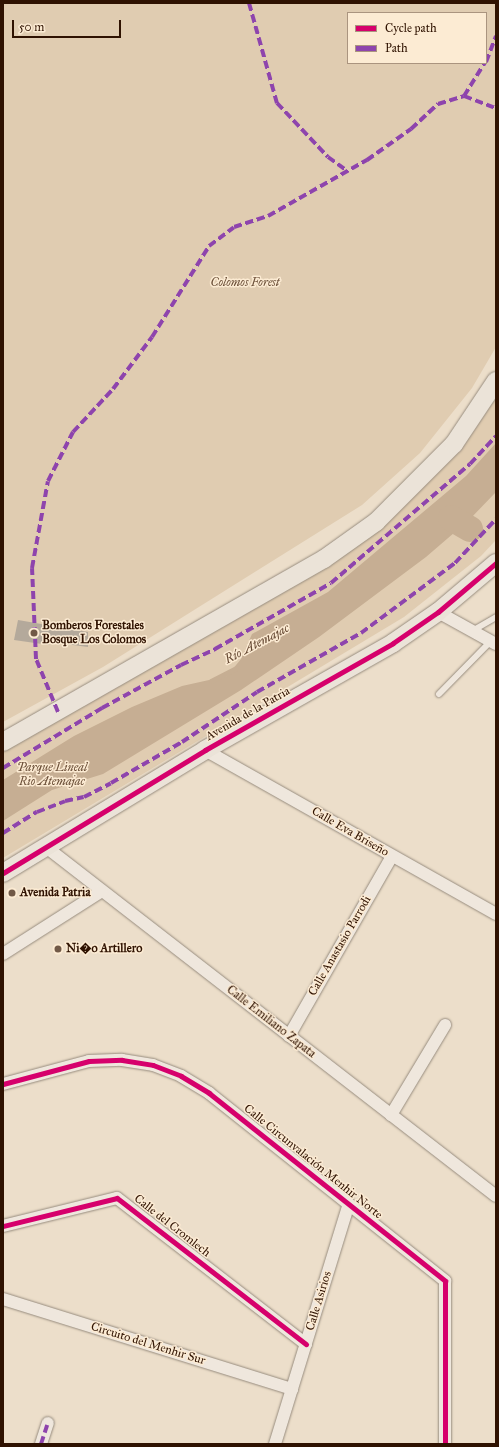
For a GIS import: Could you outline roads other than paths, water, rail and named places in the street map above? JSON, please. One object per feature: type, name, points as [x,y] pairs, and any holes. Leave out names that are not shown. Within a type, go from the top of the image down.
[{"type":"main road","points":[[3,742],[324,559],[376,522],[454,444],[496,381]]},
{"type":"main road","name":"Avenida de la Patria","points":[[3,873],[205,750],[393,642],[438,612],[496,563]]},
{"type":"street","points":[[438,612],[494,643]]},
{"type":"street","name":"Calle Eva Briseño","points":[[205,750],[496,914]]},
{"type":"street","name":"Calle Emiliano Zapata","points":[[46,847],[391,1115],[494,1191]]},
{"type":"street","name":"Calle Anastasio Parrodi","points":[[289,1036],[392,856]]},
{"type":"street","points":[[3,954],[102,891]]},
{"type":"street","points":[[391,1115],[445,1026]]},
{"type":"street","name":"Calle Circunvalación Menhir Norte","points":[[3,1084],[89,1061],[122,1060],[153,1065],[181,1076],[209,1093],[445,1280],[444,1444]]},
{"type":"street","name":"Calle del Cromlech","points":[[3,1226],[117,1198],[306,1344]]},
{"type":"street","name":"Calle Asirios","points":[[275,1444],[349,1204]]},
{"type":"street","name":"Circuito del Menhir Sur","points":[[3,1299],[292,1389]]},
{"type":"street","points":[[41,1444],[48,1423]]},
{"type":"lane","points":[[472,631],[496,617]]},
{"type":"lane","points":[[439,694],[494,643]]},
{"type":"water","points":[[496,443],[496,492],[469,520],[426,557],[319,637],[241,690],[103,774],[52,790],[3,821],[3,780],[74,736],[132,707],[182,686],[227,676],[241,659],[252,634],[328,592],[466,476]]},
{"type":"waterway","points":[[451,518],[470,529]]},
{"type":"waterway","name":"Río Atemajac","points":[[211,681],[236,668]]},
{"type":"place","name":"Bomberos Forestales Bosque Los Colomos","points":[[34,633]]},
{"type":"place","name":"Avenida Patria","points":[[12,893]]},
{"type":"place","name":"Ni�o Artillero","points":[[58,949]]},
{"type":"park label","name":"Colomos Forest","points":[[245,283]]},
{"type":"park label","name":"Parque Lineal Rio Atemajac","points":[[52,775]]}]
